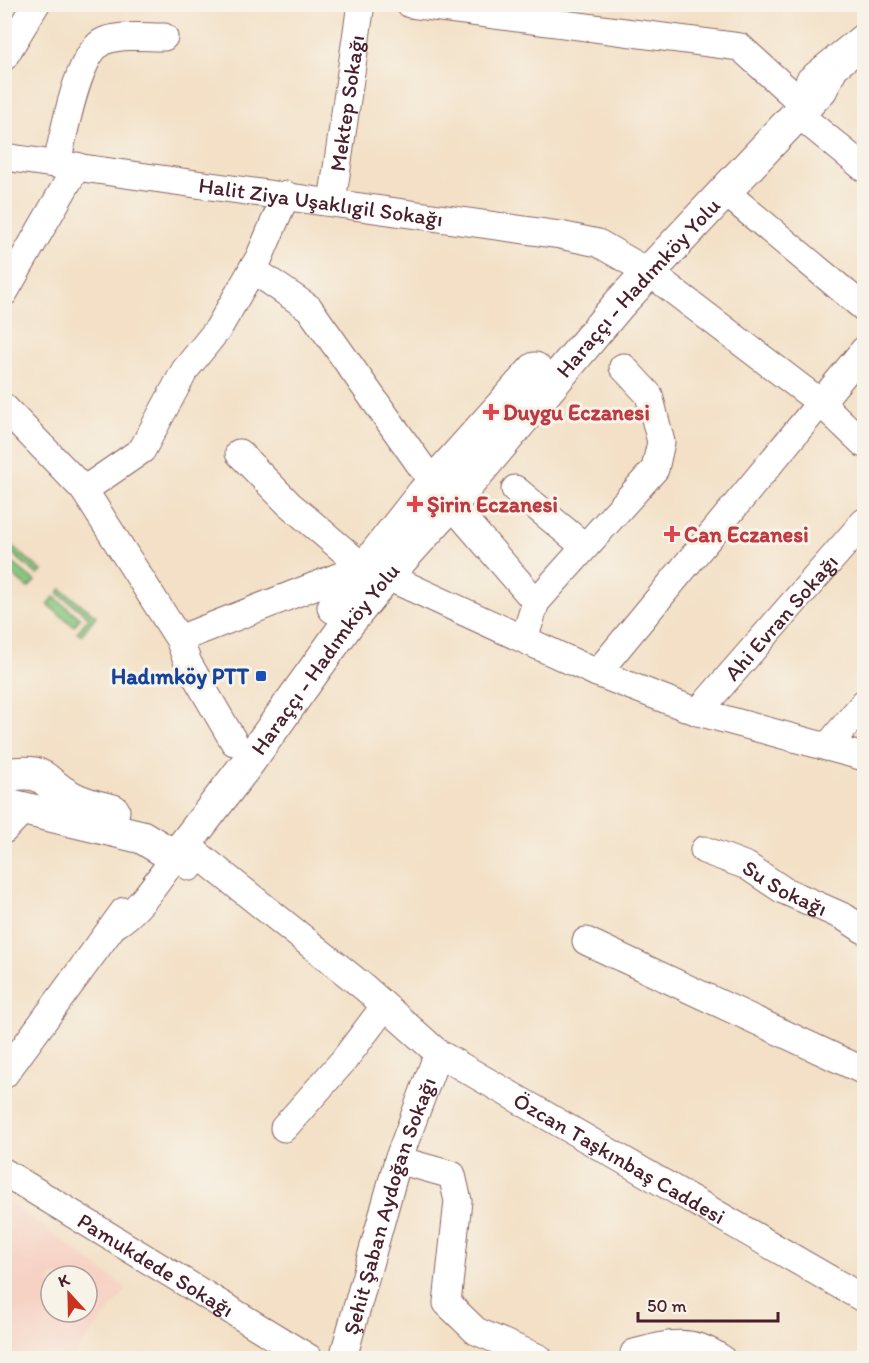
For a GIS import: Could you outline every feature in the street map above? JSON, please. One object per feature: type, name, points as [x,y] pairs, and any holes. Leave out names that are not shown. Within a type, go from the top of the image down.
[{"type":"main road","name":"Haraççı - Hadımköy Yolu","points":[[172,844],[348,623],[375,572],[442,494],[640,267],[724,191],[796,105],[821,89],[831,68],[864,40]]},
{"type":"main road","points":[[640,267],[796,105]]},
{"type":"main road","points":[[172,844],[234,742],[375,572]]},
{"type":"main road","points":[[4,775],[31,771],[49,780],[74,799],[154,824],[172,844]]},
{"type":"main road","points":[[11,815],[172,844]]},
{"type":"street","points":[[4,57],[36,4]]},
{"type":"street","name":"Mektep Sokağı","points":[[332,202],[361,4]]},
{"type":"street","points":[[410,4],[740,47],[796,105],[864,168]]},
{"type":"street","points":[[4,293],[67,164],[84,62],[103,41],[125,37],[164,37]]},
{"type":"street","name":"Halit Ziya Uşaklıgil Sokağı","points":[[4,157],[286,195],[560,235],[598,243],[640,267],[821,403],[864,444]]},
{"type":"street","points":[[724,191],[864,308]]},
{"type":"street","points":[[84,490],[142,450],[185,370],[218,329],[252,269],[286,195]]},
{"type":"street","points":[[252,269],[309,308],[442,494],[536,603]]},
{"type":"street","points":[[597,673],[864,350]]},
{"type":"street","points":[[524,639],[536,603],[655,469],[661,442],[649,395],[623,367]]},
{"type":"street","points":[[4,406],[84,490],[179,639],[188,663],[234,742]]},
{"type":"street","points":[[239,453],[290,504],[375,572],[597,673],[698,712],[864,757]]},
{"type":"street","points":[[515,489],[585,547]]},
{"type":"street","name":"Ahi Evran Sokağı","points":[[698,712],[864,522]]},
{"type":"street","points":[[179,639],[375,572]]},
{"type":"street","points":[[827,747],[864,704]]},
{"type":"street","points":[[4,1075],[172,844]]},
{"type":"street","name":"Özcan Taşkınbaş Caddesi","points":[[172,844],[365,988],[438,1053],[864,1299]]},
{"type":"street","name":"Su Sokağı","points":[[704,850],[747,866],[783,890],[844,917],[864,930]]},
{"type":"street","points":[[586,941],[864,1071]]},
{"type":"street","points":[[284,1128],[344,1060],[384,1007]]},
{"type":"street","name":"Şehit Şaban Aydoğan Sokağı","points":[[343,1359],[398,1160],[438,1053]]},
{"type":"street","points":[[398,1160],[452,1175],[458,1201],[447,1303],[476,1331],[539,1359]]},
{"type":"street","name":"Pamukdede Sokağı","points":[[4,1172],[308,1358]]},
{"type":"street","points":[[634,1353],[675,1343],[700,1348],[721,1359]]},
{"type":"shaded area","points":[[4,1198],[93,1264],[39,1264],[39,1324],[99,1324],[71,1358],[5,1358]]},
{"type":"shaded area","points":[[99,1268],[127,1289],[99,1324]]},
{"type":"green space","points":[[8,543],[42,571],[38,575],[8,550],[5,554]]},
{"type":"green space","points":[[9,560],[35,581],[28,588],[5,569]]},
{"type":"green space","points":[[61,589],[96,616],[81,635],[77,633],[89,617],[58,593]]},
{"type":"green space","points":[[54,597],[80,618],[74,626],[48,605]]},
{"type":"place","name":"Duygu Eczanesi","points":[[491,412]]},
{"type":"place","name":"Şirin Eczanesi","points":[[415,504]]},
{"type":"place","name":"Can Eczanesi","points":[[672,534]]},
{"type":"place","name":"Hadımköy PTT","points":[[261,676]]}]
